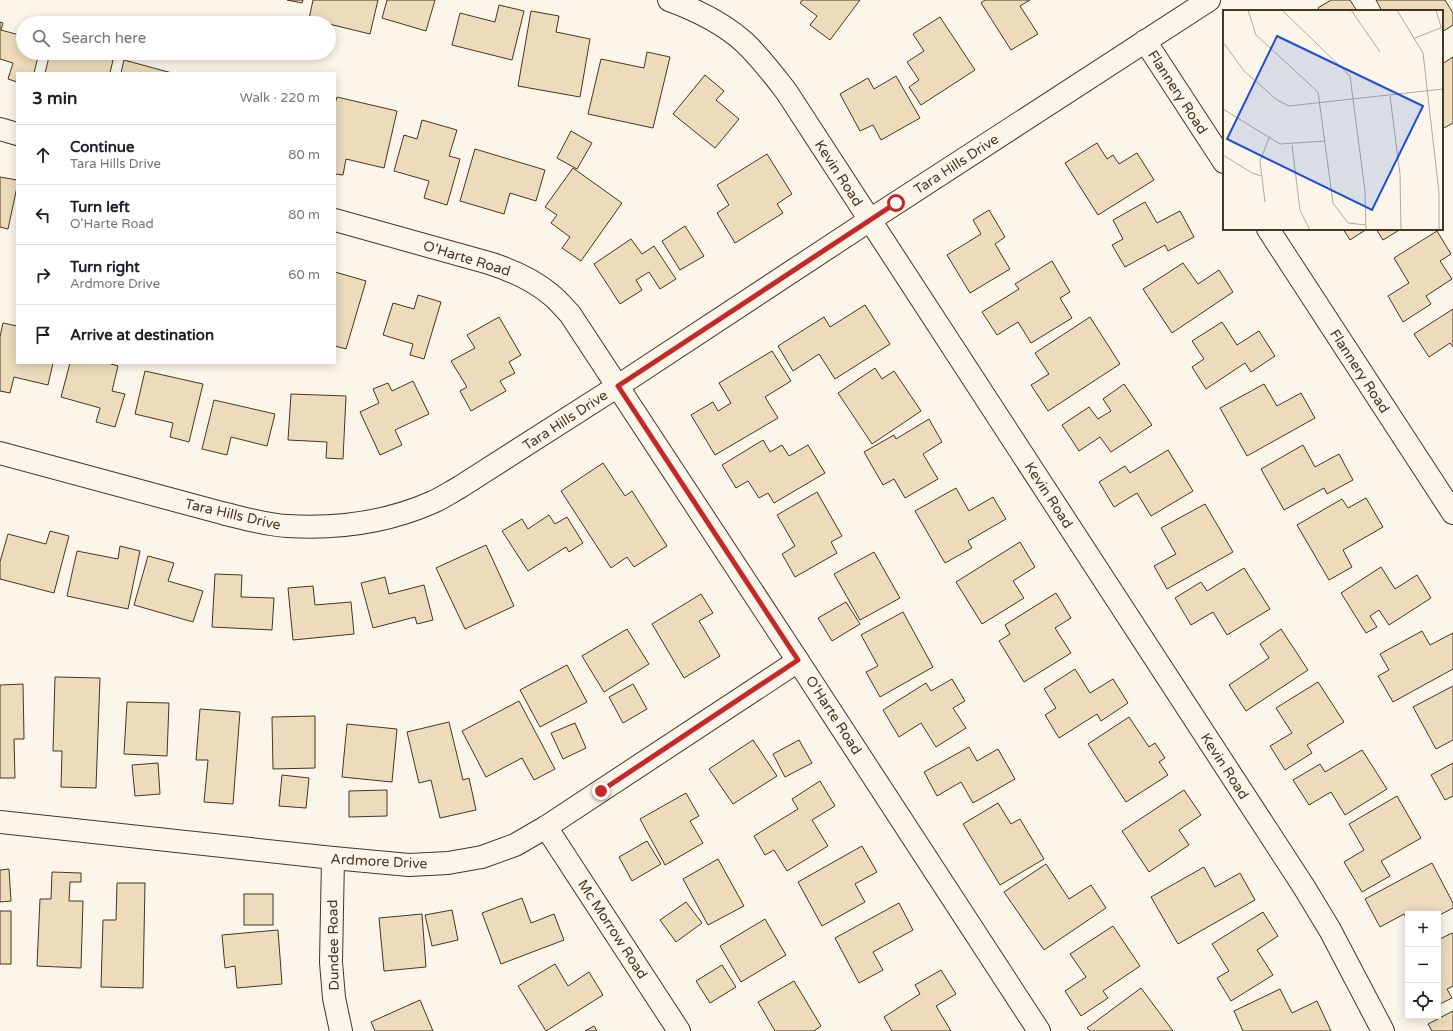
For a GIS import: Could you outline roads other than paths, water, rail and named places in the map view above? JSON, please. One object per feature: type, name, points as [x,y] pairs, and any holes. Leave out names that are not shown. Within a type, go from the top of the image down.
[{"type":"street","name":"Kevin Road","points":[[669,0],[685,6],[718,23],[744,42],[764,63],[786,91],[1318,908],[1383,1031]]},
{"type":"street","name":"Tara Hills Drive","points":[[0,454],[255,521],[286,526],[315,527],[345,525],[375,520],[405,512],[433,502],[460,487],[618,386],[1209,0]]},
{"type":"street","name":"Flannery Road","points":[[1145,41],[1223,160]]},
{"type":"street","points":[[0,129],[16,134]]},
{"type":"street","name":"O'Harte Road","points":[[336,220],[489,262],[512,270],[551,294],[570,314],[798,660],[1039,1031]]},
{"type":"street","name":"Flannery Road","points":[[1269,230],[1453,512]]},
{"type":"street","name":"Ardmore Drive","points":[[0,822],[333,858],[409,865],[448,864],[482,857],[502,850],[515,845],[546,827],[798,660]]},
{"type":"street","name":"Mc Morrow Road","points":[[546,827],[679,1031]]},
{"type":"street","name":"Dundee Road","points":[[333,858],[330,962],[334,998],[341,1031]]}]
